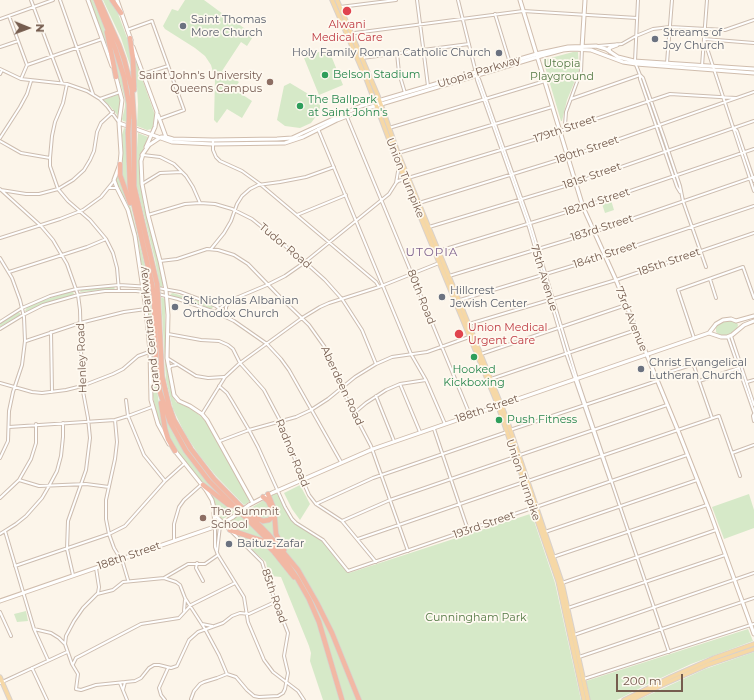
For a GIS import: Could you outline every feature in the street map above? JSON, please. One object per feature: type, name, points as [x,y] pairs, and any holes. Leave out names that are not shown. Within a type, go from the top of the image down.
[{"type":"highway","name":"Grand Central Parkway","points":[[96,0],[115,48],[124,77],[131,120],[130,188],[143,245],[155,284]]},
{"type":"highway","name":"Grand Central Parkway","points":[[99,0],[117,40],[132,90],[133,104],[131,120]]},
{"type":"highway","points":[[112,0],[121,13]]},
{"type":"highway","points":[[105,23],[116,77]]},
{"type":"highway","points":[[130,38],[134,86],[133,104]]},
{"type":"highway","name":"Grand Central Parkway","points":[[131,133],[134,186],[155,284],[162,376],[174,420],[188,444],[214,479],[268,534],[288,557],[307,585],[328,625],[343,659],[358,700]]},
{"type":"highway","points":[[120,164],[122,182],[143,245]]},
{"type":"highway","name":"Grand Central Parkway","points":[[156,296],[156,361],[160,392],[170,422],[177,436],[198,467],[223,496],[278,551],[293,571],[306,592],[316,614],[343,700]]},
{"type":"highway","points":[[160,392],[165,429],[168,439],[175,451]]},
{"type":"highway","points":[[202,484],[234,510],[271,548],[306,592]]},
{"type":"highway","points":[[240,506],[258,519],[267,521],[271,518],[272,511],[266,496]]},
{"type":"highway","points":[[266,496],[275,513],[276,534],[288,557]]},
{"type":"highway","points":[[230,530],[259,539],[271,548]]},
{"type":"highway","points":[[328,625],[339,656]]},
{"type":"highway","points":[[324,637],[332,658]]},
{"type":"highway","points":[[347,679],[358,700]]},
{"type":"highway","points":[[340,682],[343,700]]},
{"type":"main road","points":[[88,0],[121,91],[122,111],[119,123],[121,143],[120,164],[114,180]]},
{"type":"main road","points":[[117,0],[166,137]]},
{"type":"main road","name":"Union Turnpike","points":[[332,0],[362,58],[399,165],[419,203],[491,379],[558,581],[581,680],[588,700]]},
{"type":"main road","name":"Union Turnpike","points":[[337,0],[367,81],[398,153],[439,263],[469,336],[500,405]]},
{"type":"main road","name":"73rd Avenue","points":[[520,0],[583,207],[616,280],[698,480],[734,580],[753,625],[754,634]]},
{"type":"main road","points":[[582,48],[585,0]]},
{"type":"main road","points":[[610,52],[610,48],[617,45]]},
{"type":"main road","name":"Utopia Parkway","points":[[582,48],[596,46],[623,58],[667,65],[754,69]]},
{"type":"main road","name":"Utopia Parkway","points":[[161,137],[172,142],[285,143],[303,137],[317,127],[346,114],[377,103],[568,47],[582,48],[623,62],[636,64],[702,66],[754,73]]},
{"type":"main road","name":"Grand Central Parkway","points":[[157,112],[155,127],[142,155],[142,184],[166,290],[168,334],[167,358],[173,392],[179,401],[202,414],[220,441],[253,503]]},
{"type":"main road","points":[[119,123],[161,137]]},
{"type":"main road","points":[[142,155],[149,145],[161,137]]},
{"type":"main road","name":"Utopia Parkway","points":[[161,137],[212,142]]},
{"type":"main road","name":"Grand Central Parkway","points":[[114,180],[125,203],[139,254],[150,352],[152,407],[162,434],[202,484],[210,496],[214,512],[222,524]]},
{"type":"main road","points":[[754,316],[736,321],[731,319],[723,320],[714,326],[710,333],[717,336],[729,336],[744,324],[754,321]]},
{"type":"main road","points":[[736,321],[738,328]]},
{"type":"main road","points":[[714,326],[714,331],[717,336]]},
{"type":"main road","name":"188th Street","points":[[266,496],[373,448],[710,333]]},
{"type":"main road","points":[[253,503],[266,496]]},
{"type":"main road","name":"188th Street","points":[[0,601],[222,524],[253,503]]},
{"type":"main road","name":"Union Turnpike","points":[[534,507],[545,532],[562,583],[578,657],[584,700]]},
{"type":"main road","points":[[214,512],[215,526]]},
{"type":"main road","name":"85th Road","points":[[222,524],[230,530]]},
{"type":"main road","points":[[624,700],[692,667],[754,644]]},
{"type":"main road","points":[[632,700],[707,665],[754,649]]},
{"type":"main road","points":[[0,677],[10,700]]},
{"type":"street","points":[[31,0],[62,83]]},
{"type":"street","points":[[0,19],[53,0]]},
{"type":"street","points":[[60,0],[93,94]]},
{"type":"street","points":[[340,7],[396,0]]},
{"type":"street","points":[[417,0],[428,88]]},
{"type":"street","name":"75th Avenue","points":[[458,0],[476,74],[521,200],[552,300]]},
{"type":"street","points":[[638,0],[634,60],[640,75],[643,78],[649,101],[706,267]]},
{"type":"street","points":[[667,65],[672,0]]},
{"type":"street","points":[[702,66],[706,0]]},
{"type":"street","points":[[349,33],[523,11],[637,18]]},
{"type":"street","points":[[496,14],[511,64]]},
{"type":"street","points":[[9,16],[27,65]]},
{"type":"street","points":[[596,46],[617,45],[653,29],[670,27],[725,30],[754,20]]},
{"type":"street","points":[[127,30],[152,21],[184,110],[159,119]]},
{"type":"street","points":[[20,79],[27,65],[102,39]]},
{"type":"street","points":[[704,39],[754,42]]},
{"type":"street","points":[[704,39],[723,97],[734,128],[737,131],[743,153],[753,179],[754,191]]},
{"type":"street","points":[[0,47],[18,41]]},
{"type":"street","points":[[362,58],[469,44]]},
{"type":"street","points":[[565,126],[566,112],[582,71],[582,48]]},
{"type":"street","points":[[397,53],[399,73],[406,95]]},
{"type":"street","points":[[143,74],[168,66]]},
{"type":"street","points":[[0,74],[1,70],[20,79],[67,84],[93,94],[113,112],[119,123]]},
{"type":"street","points":[[571,99],[640,75]]},
{"type":"street","points":[[0,138],[20,107],[27,94],[31,81]]},
{"type":"street","points":[[388,128],[545,81]]},
{"type":"street","points":[[67,84],[63,103],[55,122],[52,136],[50,158],[52,174],[58,189],[68,201],[90,220],[106,239],[113,253],[117,268],[119,291]]},
{"type":"street","points":[[100,99],[121,91]]},
{"type":"street","name":"180th Street","points":[[419,203],[568,157],[754,92]]},
{"type":"street","name":"179th Street","points":[[396,183],[407,178],[560,132],[670,94],[736,98]]},
{"type":"street","points":[[398,153],[553,107]]},
{"type":"street","points":[[0,189],[39,194],[58,189],[73,180],[86,166],[94,151],[99,126],[105,118],[113,112]]},
{"type":"street","name":"80th Road","points":[[346,114],[470,415]]},
{"type":"street","name":"181st Street","points":[[429,227],[521,200],[754,121]]},
{"type":"street","points":[[317,127],[411,354],[426,380],[445,424]]},
{"type":"street","points":[[0,141],[21,153],[50,158]]},
{"type":"street","points":[[212,142],[216,157],[220,161],[242,171],[260,184],[373,279],[378,284],[379,288]]},
{"type":"street","name":"182nd Street","points":[[438,251],[583,207],[754,149]]},
{"type":"street","points":[[142,155],[163,158],[174,164],[193,187],[200,203]]},
{"type":"street","points":[[216,306],[285,276],[330,243],[390,194],[396,183],[399,165]]},
{"type":"street","points":[[211,249],[224,233],[242,196],[250,189],[260,184],[306,177],[334,167]]},
{"type":"street","points":[[142,184],[160,173],[182,172]]},
{"type":"street","name":"183rd Street","points":[[449,276],[594,232],[683,201],[753,179]]},
{"type":"street","points":[[0,238],[41,226],[80,211],[96,202],[114,180]]},
{"type":"street","points":[[109,188],[117,188]]},
{"type":"street","name":"Henley Road","points":[[0,189],[41,226],[53,240],[63,255],[78,295],[82,386],[89,422],[89,456],[86,470],[68,520],[67,549],[74,575]]},
{"type":"street","points":[[10,198],[14,192]]},
{"type":"street","points":[[297,215],[346,195]]},
{"type":"street","name":"Tudor Road","points":[[148,215],[185,204],[200,203],[215,204],[235,210],[252,219],[305,262],[325,280],[342,299],[362,330],[376,364]]},
{"type":"street","name":"184th Street","points":[[455,302],[605,256],[754,206]]},
{"type":"street","name":"185th Street","points":[[469,324],[616,280],[754,233]]},
{"type":"street","points":[[9,272],[63,255],[106,239]]},
{"type":"street","name":"Aberdeen Road","points":[[160,261],[177,259],[211,249],[227,252],[241,258],[316,333],[334,367],[354,414],[373,448],[408,551]]},
{"type":"street","name":"75th Avenue","points":[[536,249],[546,274],[552,300],[576,379],[669,652]]},
{"type":"street","points":[[0,258],[17,289],[24,315],[25,341],[22,365],[9,411],[8,441],[0,458]]},
{"type":"street","points":[[202,414],[225,377],[240,363],[302,318],[320,307],[379,288],[439,263]]},
{"type":"street","points":[[694,339],[678,290],[743,267],[750,283],[754,298]]},
{"type":"street","points":[[373,279],[379,277]]},
{"type":"street","points":[[710,279],[716,298]]},
{"type":"street","points":[[0,322],[22,308],[50,296],[76,289],[118,285],[143,285],[180,292],[207,302],[216,306],[234,321],[267,344],[281,359],[289,370],[341,462]]},
{"type":"street","points":[[0,329],[51,302],[78,295],[105,291],[144,292],[166,296],[215,312],[234,321]]},
{"type":"street","points":[[207,302],[230,301]]},
{"type":"street","points":[[215,312],[230,301]]},
{"type":"street","points":[[226,315],[226,307],[230,301]]},
{"type":"street","points":[[481,354],[626,305]]},
{"type":"street","points":[[215,312],[216,306]]},
{"type":"street","points":[[25,341],[80,323],[124,312],[146,309]]},
{"type":"street","points":[[491,379],[636,330]]},
{"type":"street","points":[[50,332],[52,392]]},
{"type":"street","name":"Radnor Road","points":[[168,334],[223,342],[233,349],[240,363],[264,390],[281,422],[309,495],[316,504],[342,521],[376,562]]},
{"type":"street","points":[[220,441],[249,430],[281,422],[311,410],[328,399],[355,377],[376,364],[392,357],[427,352],[442,348],[469,336]]},
{"type":"street","points":[[729,336],[754,405]]},
{"type":"street","points":[[0,383],[32,392],[52,392],[82,386],[114,374],[123,369],[138,356],[150,352]]},
{"type":"street","points":[[167,358],[176,365],[201,377],[225,377]]},
{"type":"street","points":[[169,368],[176,365]]},
{"type":"street","points":[[669,372],[693,365],[712,418]]},
{"type":"street","points":[[699,382],[740,367]]},
{"type":"street","points":[[354,414],[376,396],[400,384],[426,380]]},
{"type":"street","points":[[746,383],[754,380]]},
{"type":"street","points":[[316,504],[382,475],[657,381]]},
{"type":"street","points":[[746,383],[754,413],[754,421]]},
{"type":"street","points":[[400,384],[420,432]]},
{"type":"street","points":[[218,386],[229,397],[249,430],[278,490]]},
{"type":"street","points":[[376,396],[394,441]]},
{"type":"street","points":[[126,400],[128,416],[144,455],[165,481]]},
{"type":"street","points":[[342,521],[390,500],[667,405]]},
{"type":"street","points":[[9,427],[63,422],[115,420],[152,407]]},
{"type":"street","points":[[358,539],[719,416],[740,476]]},
{"type":"street","points":[[115,420],[117,442],[115,459],[106,500],[106,512],[108,534],[123,563],[128,581]]},
{"type":"street","points":[[0,534],[26,516],[42,498],[49,486],[61,456],[63,422]]},
{"type":"street","points":[[0,498],[19,480],[31,459],[36,443],[36,424]]},
{"type":"street","points":[[433,428],[468,530]]},
{"type":"street","points":[[732,453],[754,445]]},
{"type":"street","name":"193rd Street","points":[[278,490],[292,519],[323,540],[348,571],[687,455]]},
{"type":"street","points":[[15,566],[67,549],[125,526],[165,481],[185,463]]},
{"type":"street","points":[[19,480],[34,485],[49,486],[81,484],[109,487]]},
{"type":"street","points":[[545,532],[698,480]]},
{"type":"street","points":[[174,540],[174,524],[179,506],[202,484]]},
{"type":"street","points":[[554,557],[707,505]]},
{"type":"street","points":[[164,578],[188,564],[205,564],[217,554],[222,524]]},
{"type":"street","points":[[215,526],[215,546],[217,554],[244,599],[249,625],[265,662],[273,672],[298,691],[304,700]]},
{"type":"street","name":"85th Road","points":[[230,530],[262,562],[275,602],[288,633],[284,656],[288,673],[286,683]]},
{"type":"street","points":[[562,583],[716,530]]},
{"type":"street","points":[[5,531],[24,593],[30,620],[48,660]]},
{"type":"street","points":[[568,608],[725,555]]},
{"type":"street","points":[[198,563],[196,568],[203,581]]},
{"type":"street","points":[[96,567],[99,587],[97,594]]},
{"type":"street","points":[[573,635],[754,573]]},
{"type":"street","points":[[169,575],[172,580]]},
{"type":"street","points":[[227,674],[223,662],[205,629],[191,605],[185,598],[180,585],[172,580],[164,578],[128,581],[119,584],[113,590],[104,591],[97,594],[83,608],[66,636],[65,644],[67,652],[78,677],[76,689],[81,690],[96,685],[135,681],[141,678],[149,668],[154,665],[168,668],[177,666],[189,640],[198,632],[205,629],[213,626],[223,623],[232,616],[249,614],[275,602]]},
{"type":"street","points":[[72,664],[76,658],[142,624],[179,618],[191,605],[235,583]]},
{"type":"street","points":[[99,587],[104,591]]},
{"type":"street","points":[[184,612],[185,598]]},
{"type":"street","points":[[578,657],[754,598]]},
{"type":"street","points":[[0,612],[11,636]]},
{"type":"street","points":[[202,624],[213,626]]},
{"type":"street","points":[[581,680],[753,625]]},
{"type":"street","points":[[34,629],[51,633],[65,644]]},
{"type":"street","points":[[59,638],[66,636]]},
{"type":"street","points":[[1,682],[67,652]]},
{"type":"street","points":[[69,657],[76,658]]},
{"type":"street","points":[[32,668],[46,700]]},
{"type":"street","points":[[165,700],[161,696],[159,688],[168,668]]},
{"type":"street","points":[[191,700],[194,691],[204,682],[227,674],[236,677],[247,690],[254,696],[259,697],[278,696],[283,693],[286,683]]},
{"type":"street","points":[[123,690],[125,682]]},
{"type":"street","points":[[120,683],[127,700]]},
{"type":"green space","points":[[90,0],[93,0],[104,26],[111,59]]},
{"type":"green space","points":[[103,0],[110,0],[117,11],[132,51],[132,71],[121,38]]},
{"type":"green space","points":[[185,0],[204,0],[223,14],[224,19],[229,23],[234,21],[254,35],[247,46],[241,42],[222,71],[239,82],[234,89],[252,101],[242,118],[227,109],[217,123],[214,120],[215,79],[211,65],[205,56],[165,29],[163,26],[172,9],[178,11]]},
{"type":"green space","points":[[111,42],[119,64],[127,101],[127,122],[123,121],[122,119],[125,100],[116,70]]},
{"type":"green space","name":"Belson Stadium","points":[[328,48],[343,85],[319,95],[304,58]]},
{"type":"green space","name":"Utopia Playground","points":[[578,52],[579,71],[567,100],[561,121],[543,60]]},
{"type":"green space","points":[[133,53],[155,115],[154,126],[152,129],[147,130],[137,126],[138,104],[137,87],[135,87]]},
{"type":"green space","name":"The Ballpark at Saint John's","points":[[290,83],[320,101],[320,111],[311,123],[300,128],[285,126],[277,120],[284,86]]},
{"type":"green space","points":[[120,94],[121,106],[118,116],[103,100]]},
{"type":"green space","points":[[124,128],[126,129],[127,186],[125,187],[122,179],[121,167],[123,149],[122,135]]},
{"type":"green space","points":[[138,133],[148,137],[139,160],[140,182],[144,207],[158,258],[163,285],[162,287],[160,287],[137,187],[136,163]]},
{"type":"green space","points":[[118,173],[131,208],[149,285],[144,283],[139,247],[132,219],[116,181]]},
{"type":"green space","points":[[611,200],[614,210],[605,213],[602,204]]},
{"type":"green space","points":[[113,286],[115,288],[114,289],[80,292],[81,290]]},
{"type":"green space","points":[[73,291],[74,295],[25,311],[27,307]]},
{"type":"green space","points":[[173,293],[213,306],[212,309],[172,296],[170,294]]},
{"type":"green space","points":[[147,295],[150,295],[153,366],[164,434],[156,413],[152,390]]},
{"type":"green space","points":[[161,297],[165,299],[165,359],[172,395],[176,402],[192,409],[204,419],[224,450],[249,498],[249,502],[244,505],[216,476],[199,455],[185,434],[173,409],[166,380]]},
{"type":"green space","points":[[18,312],[20,315],[0,327],[0,323]]},
{"type":"green space","points":[[725,320],[736,321],[738,325],[737,329],[729,335],[719,335],[716,332],[716,327]]},
{"type":"green space","points":[[164,415],[174,435],[192,463],[232,508],[200,480],[175,449],[168,437]]},
{"type":"green space","points":[[300,485],[310,504],[300,520],[292,509],[284,493]]},
{"type":"green space","points":[[210,493],[235,512],[221,520],[217,515]]},
{"type":"green space","name":"Cunningham Park","points":[[276,493],[294,519],[304,528],[324,541],[349,573],[530,514],[532,515],[555,583],[581,700],[323,700],[310,661],[311,653],[309,646],[281,577],[271,576],[268,572],[266,562],[224,525],[243,513],[234,503],[244,512]]},
{"type":"green space","points":[[749,494],[754,510],[754,528],[724,539],[712,507]]},
{"type":"green space","points":[[26,611],[28,621],[17,622],[14,614]]},
{"type":"green space","points":[[748,629],[753,641],[691,664],[617,700],[590,700],[586,681]]},
{"type":"green space","points":[[754,652],[754,700],[638,700],[705,669]]},
{"type":"place","name":"Alwani Medical Care","points":[[347,11]]},
{"type":"place","name":"Saint Thomas More Church","points":[[183,26]]},
{"type":"place","name":"Streams of Joy Church","points":[[655,39]]},
{"type":"place","name":"Holy Family Roman Catholic Church","points":[[499,53]]},
{"type":"place","name":"Belson Stadium","points":[[325,75]]},
{"type":"place","name":"Saint John's University Queens Campus","points":[[270,82]]},
{"type":"place","name":"The Ballpark at Saint John's","points":[[300,106]]},
{"type":"place","name":"Hillcrest Jewish Center","points":[[442,297]]},
{"type":"place","name":"St. Nicholas Albanian Orthodox Church","points":[[175,307]]},
{"type":"place","name":"Union Medical Urgent Care","points":[[459,334]]},
{"type":"place","name":"Hooked Kickboxing","points":[[474,357]]},
{"type":"place","name":"Christ Evangelical Lutheran Church","points":[[641,369]]},
{"type":"place","name":"Push Fitness","points":[[499,420]]},
{"type":"place","name":"The Summit School","points":[[203,518]]},
{"type":"place","name":"Baituz-Zafar","points":[[229,544]]},
{"type":"district","name":"UTOPIA","points":[[432,252]]}]
